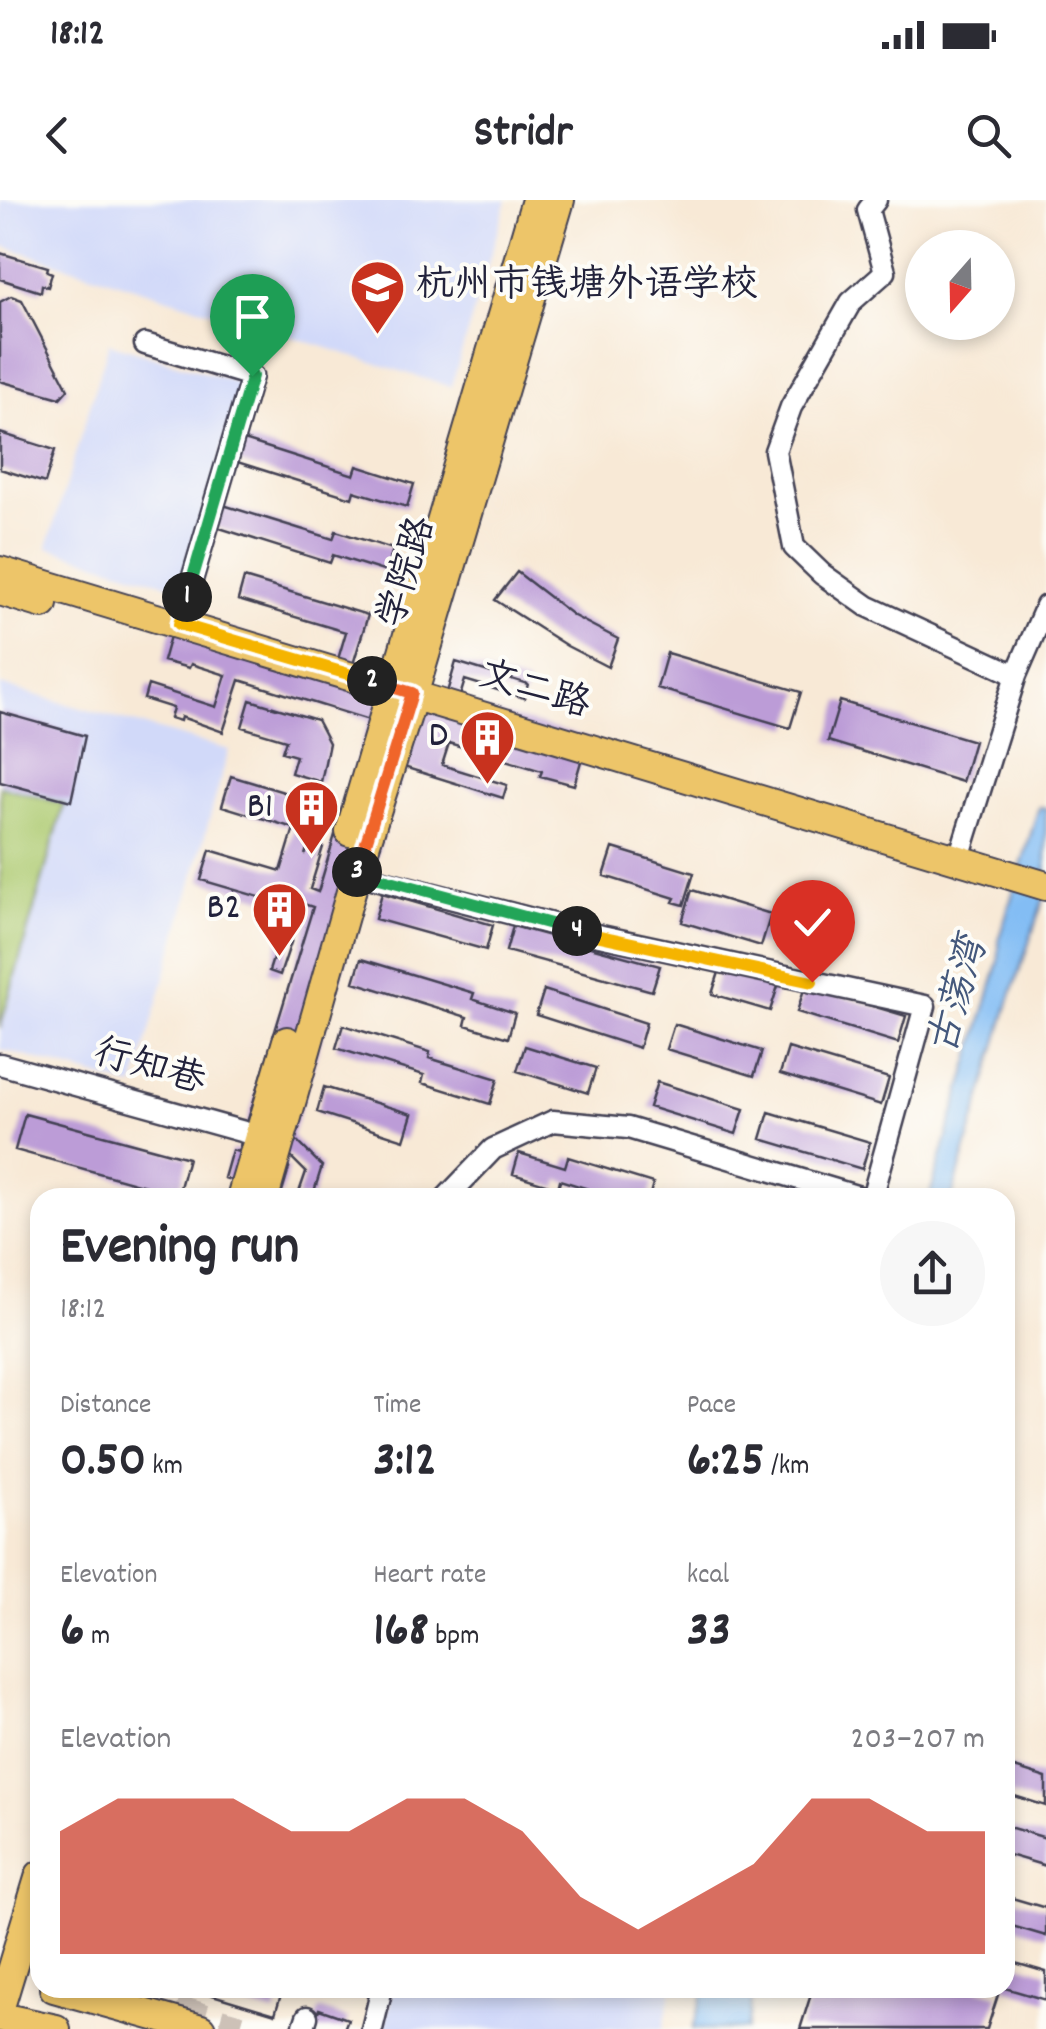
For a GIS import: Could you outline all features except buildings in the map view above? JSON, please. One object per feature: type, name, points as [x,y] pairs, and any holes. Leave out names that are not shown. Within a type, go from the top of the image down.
[{"type":"main road","name":"学院路","points":[[246,1188],[269,1139],[356,874],[536,200]]},
{"type":"main road","name":"学院路","points":[[265,1188],[269,1139],[401,698],[560,200]]},
{"type":"main road","name":"文二路","points":[[0,571],[1009,884],[1046,886]]},
{"type":"main road","name":"文二路","points":[[0,591],[401,698],[958,860],[1046,903]]},
{"type":"main road","points":[[0,2007],[5,1972],[30,1903]]},
{"type":"main road","points":[[5,1972],[30,1979]]},
{"type":"main road","points":[[27,2025],[35,1998]]},
{"type":"main road","points":[[90,1998],[201,2029]]},
{"type":"main road","points":[[0,2017],[56,2029]]},
{"type":"street","points":[[876,200],[868,210],[885,272],[851,302],[791,407],[774,451],[794,547],[822,574],[867,606],[1016,675]]},
{"type":"street","points":[[145,344],[252,376],[179,624]]},
{"type":"street","points":[[958,860],[1016,675],[1046,606]]},
{"type":"street","points":[[356,874],[587,933],[925,1006],[875,1188]]},
{"type":"street","name":"行知巷","points":[[0,1064],[269,1139]]},
{"type":"street","points":[[455,1188],[492,1149],[553,1121],[628,1128],[830,1188]]},
{"type":"street","points":[[372,2029],[380,1998]]},
{"type":"shaded area","name":"杭州市钱塘外语学校","points":[[0,200],[507,200],[451,387],[0,245]]},
{"type":"shaded area","points":[[109,343],[242,384],[180,588],[47,547]]},
{"type":"shaded area","points":[[0,685],[229,750],[134,1087],[0,1049]]},
{"type":"shaded area","points":[[391,1998],[670,1998],[663,2029],[384,2029]]},
{"type":"green space","points":[[0,786],[64,804],[0,1028]]},
{"type":"water","points":[[1039,807],[1046,808],[1046,892],[955,1188],[932,1188],[999,961],[999,939]]},
{"type":"water","points":[[702,1998],[751,1998],[747,2029],[693,2029]]},
{"type":"tunnel","points":[[0,1958],[30,1967]]},
{"type":"tunnel","points":[[176,2010],[240,2029]]},
{"type":"place","name":"杭州市钱塘外语学校","points":[[377,336]]},
{"type":"place","name":"D","points":[[487,786]]},
{"type":"place","name":"B1","points":[[312,857]]},
{"type":"place","name":"B2","points":[[280,958]]},
{"type":"route","points":[[252,376],[179,624],[412,693],[356,874],[587,933],[812,982]]},
{"type":"water label","name":"古荡湾","points":[[961,997]]}]
